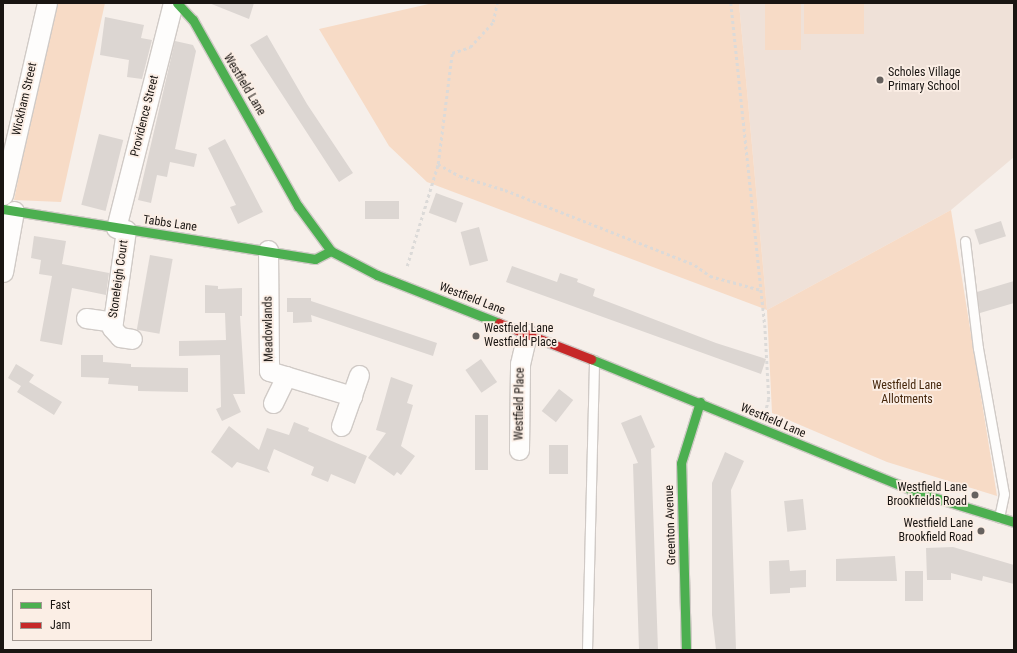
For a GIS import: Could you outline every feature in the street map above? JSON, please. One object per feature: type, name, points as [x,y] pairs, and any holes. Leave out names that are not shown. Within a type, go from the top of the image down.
[{"type":"main road","name":"Westfield Lane","points":[[177,3],[193,20],[298,206],[331,251],[401,285],[700,402],[913,490],[1014,522]]},
{"type":"main road","name":"Tabbs Lane","points":[[8,210],[121,229],[268,250],[315,259],[331,251]]},
{"type":"main road","name":"Greenton Avenue","points":[[686,650],[681,463],[700,402]]},
{"type":"street","name":"Wickham Street","points":[[3,195],[48,3]]},
{"type":"street","name":"Providence Street","points":[[121,229],[173,3]]},
{"type":"street","points":[[3,272],[8,210]]},
{"type":"street","name":"Stoneleigh Court","points":[[113,325],[121,229]]},
{"type":"street","name":"Meadowlands","points":[[268,250],[270,371],[352,396]]},
{"type":"street","points":[[86,318],[113,325],[120,337],[132,339]]},
{"type":"street","name":"Westfield Place","points":[[519,450],[520,364],[527,334]]},
{"type":"street","points":[[341,426],[359,375]]},
{"type":"street","points":[[273,403],[286,376]]},
{"type":"lane","points":[[965,241],[978,348],[1004,494],[999,517]]},
{"type":"lane","points":[[587,650],[594,360]]},
{"type":"path","points":[[401,285],[438,164],[452,53],[470,47],[493,22],[497,3]]},
{"type":"path","points":[[731,3],[761,290],[769,399],[760,428]]},
{"type":"path","points":[[438,164],[460,176],[505,190],[694,266],[710,276],[761,290]]},
{"type":"shaded area","name":"Scholes Village Primary School","points":[[739,3],[1014,3],[1014,157],[951,210],[767,310]]},
{"type":"green space","points":[[54,3],[105,3],[61,202],[14,200]]},
{"type":"green space","points":[[433,3],[739,3],[767,310],[427,182],[389,146],[319,29]]},
{"type":"green space","points":[[765,3],[801,3],[801,50],[765,50]]},
{"type":"green space","points":[[804,3],[864,3],[864,34],[804,34]]},
{"type":"green space","name":"Westfield Lane Allotments","points":[[951,210],[997,496],[887,462],[772,413],[767,310]]},
{"type":"building","points":[[209,3],[254,3],[249,19]]},
{"type":"building","points":[[105,17],[144,25],[141,38],[152,40],[142,79],[127,77],[129,60],[100,55]]},
{"type":"building","points":[[267,35],[307,104],[353,173],[339,182],[250,45]]},
{"type":"building","points":[[175,41],[193,45],[196,51],[175,149],[197,154],[194,167],[170,162],[167,177],[157,175],[151,203],[138,200]]},
{"type":"building","points":[[99,134],[123,140],[106,211],[81,205]]},
{"type":"building","points":[[225,139],[263,212],[238,224],[230,207],[236,205],[208,148]]},
{"type":"building","points":[[436,193],[463,203],[456,223],[429,213]]},
{"type":"building","points":[[365,201],[399,201],[399,219],[365,219]]},
{"type":"building","points":[[1001,221],[1006,236],[979,245],[974,230]]},
{"type":"building","points":[[479,227],[488,261],[470,266],[461,232]]},
{"type":"building","points":[[34,236],[66,241],[62,264],[109,273],[106,295],[72,288],[62,345],[40,341],[52,276],[39,274],[41,260],[31,258]]},
{"type":"building","points":[[150,255],[173,259],[159,334],[137,330]]},
{"type":"building","points":[[512,266],[557,282],[560,273],[578,279],[577,282],[595,289],[593,296],[716,343],[766,359],[761,374],[506,282]]},
{"type":"building","points":[[1014,281],[1014,303],[980,313],[977,292]]},
{"type":"building","points":[[205,285],[218,286],[218,289],[242,288],[242,316],[240,316],[245,394],[233,394],[241,412],[222,421],[216,409],[221,407],[220,355],[179,356],[179,341],[226,340],[225,313],[205,313]]},
{"type":"building","points":[[287,298],[311,298],[311,301],[437,343],[433,356],[311,315],[312,322],[293,323],[293,312],[287,312]]},
{"type":"building","points":[[81,355],[103,355],[103,362],[131,364],[131,367],[188,368],[188,392],[138,391],[138,386],[108,384],[109,378],[81,377]]},
{"type":"building","points":[[481,359],[497,382],[481,393],[465,370]]},
{"type":"building","points":[[16,364],[34,375],[29,382],[62,402],[54,415],[17,392],[21,386],[8,378]]},
{"type":"building","points":[[391,377],[413,385],[407,403],[413,405],[401,446],[415,456],[401,475],[397,472],[394,476],[368,458],[386,433],[376,430]]},
{"type":"building","points":[[559,389],[573,400],[556,422],[542,411]]},
{"type":"building","points":[[475,415],[488,415],[488,470],[475,470]]},
{"type":"building","points":[[641,415],[655,447],[651,449],[658,650],[639,650],[633,464],[638,463],[621,423]]},
{"type":"building","points":[[294,422],[309,428],[308,431],[367,456],[355,484],[331,474],[328,482],[311,475],[314,467],[274,449],[267,468],[270,473],[237,462],[232,468],[211,452],[229,426],[259,450],[267,428],[289,435]]},
{"type":"building","points":[[549,445],[568,445],[568,474],[549,474]]},
{"type":"building","points":[[725,452],[744,461],[731,490],[736,650],[716,650],[712,615],[712,483]]},
{"type":"building","points":[[803,499],[806,530],[787,532],[784,501]]},
{"type":"building","points":[[953,547],[1014,565],[1014,584],[983,576],[982,581],[951,573],[951,580],[927,580],[926,548]]},
{"type":"building","points":[[895,556],[897,581],[836,581],[836,559]]},
{"type":"building","points":[[789,560],[790,571],[806,570],[806,587],[790,588],[790,593],[770,594],[769,561]]},
{"type":"building","points":[[905,571],[923,571],[923,601],[905,601]]},
{"type":"traffic: fast","points":[[177,3],[193,20],[298,206],[331,251],[377,275],[499,323]]},
{"type":"traffic: fast","points":[[3,209],[315,259],[331,251]]},
{"type":"traffic: fast","points":[[591,359],[920,493],[1014,522]]},
{"type":"traffic: fast","points":[[686,650],[681,463],[700,402]]},
{"type":"traffic: jam","points":[[499,323],[591,359]]},
{"type":"place","name":"Scholes Village Primary School","points":[[880,80]]},
{"type":"place","name":"Westfield Lane Westfield Place","points":[[476,336]]},
{"type":"place","name":"Westfield Lane Brookfields Road","points":[[975,495]]},
{"type":"place","name":"Westfield Lane Brookfield Road","points":[[981,531]]}]
